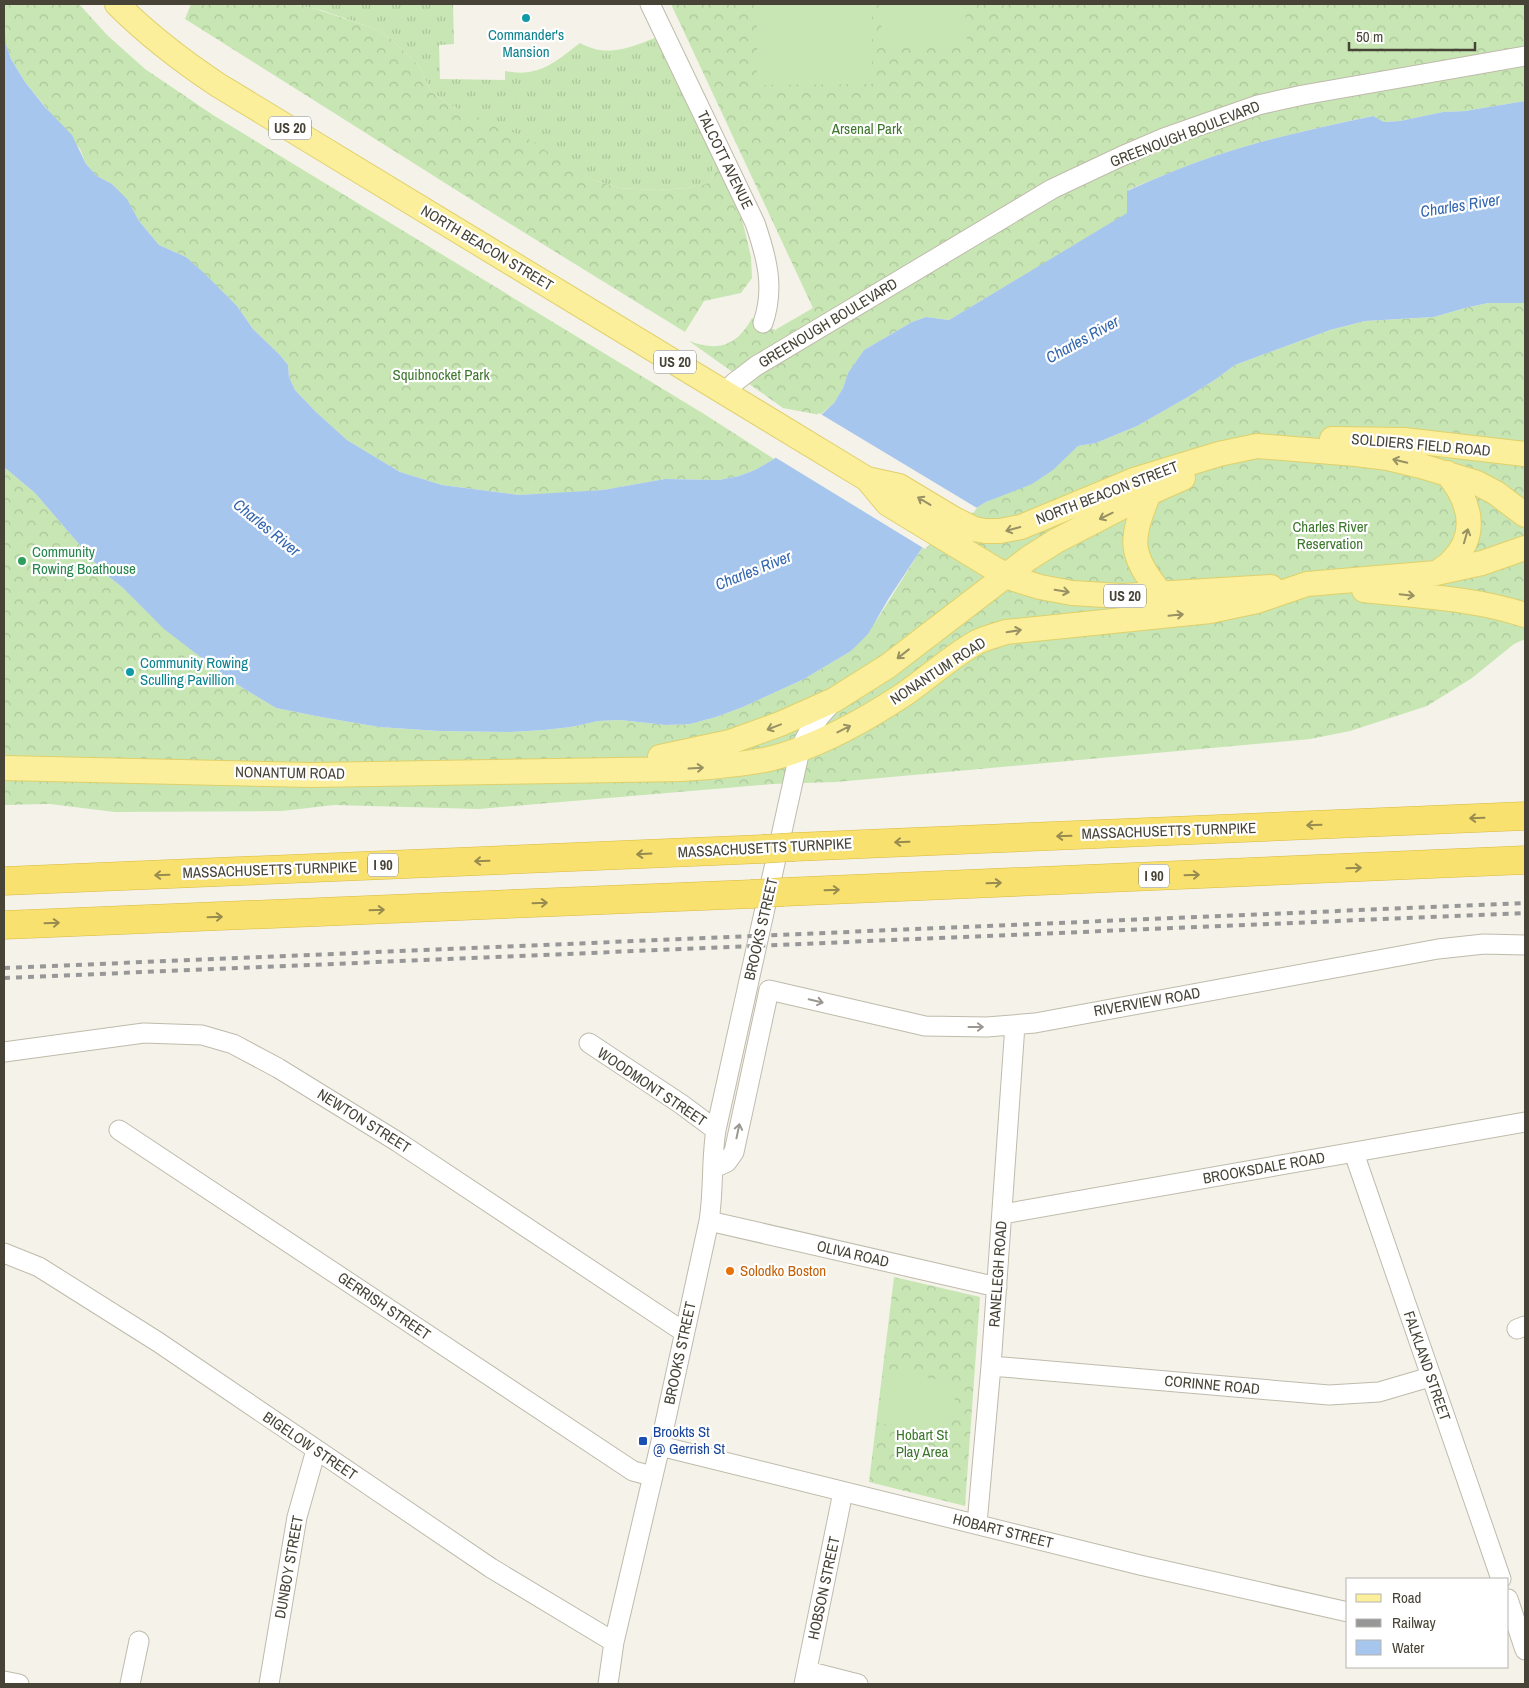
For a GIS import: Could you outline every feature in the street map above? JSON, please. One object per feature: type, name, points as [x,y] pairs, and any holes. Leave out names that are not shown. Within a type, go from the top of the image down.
[{"type":"highway","name":"MASSACHUSETTS TURNPIKE","points":[[4,881],[1525,816]]},
{"type":"highway","name":"I 90","points":[[4,925],[1525,860]]},
{"type":"main road","name":"NORTH BEACON STREET","points":[[117,4],[155,40],[211,80],[867,479],[899,486],[1006,575],[1040,587],[1072,593],[1103,595],[1161,594],[1307,584],[1456,601],[1523,618]]},
{"type":"main road","name":"SOLDIERS FIELD ROAD","points":[[1257,446],[1306,440],[1373,438],[1525,454]]},
{"type":"main road","name":"NORTH BEACON STREET","points":[[960,535],[1016,528],[1134,480],[1219,454],[1257,446],[1388,458],[1447,473],[1477,483],[1496,493],[1525,515]]},
{"type":"main road","name":"NONANTUM ROAD","points":[[577,770],[675,754],[730,742],[780,724],[834,700],[888,666],[1006,575],[1056,541],[1149,493],[1257,446]]},
{"type":"main road","points":[[1436,573],[1452,562],[1461,550],[1467,538],[1469,523],[1467,507],[1462,493],[1447,473]]},
{"type":"main road","points":[[1149,493],[1138,522],[1135,544],[1138,561],[1142,570],[1161,594]]},
{"type":"main road","points":[[1307,584],[1436,573],[1482,563],[1525,548]]},
{"type":"main road","name":"NONANTUM ROAD","points":[[4,768],[312,775],[712,767],[768,759],[800,750],[826,739],[905,694],[977,642],[1006,632],[1222,609],[1273,597],[1307,584]]},
{"type":"street","name":"TALCOTT AVENUE","points":[[650,4],[755,223],[770,286],[763,324]]},
{"type":"street","name":"GREENOUGH BOULEVARD","points":[[725,392],[756,366],[1037,198],[1122,156],[1164,138],[1258,105],[1303,95],[1525,56]]},
{"type":"street","name":"BROOKS STREET","points":[[608,1684],[614,1642],[660,1446],[709,1221],[713,1196],[716,1130],[800,750],[817,719],[834,700]]},
{"type":"street","name":"RIVERVIEW ROAD","points":[[769,990],[925,1026],[987,1027],[1015,1025],[1462,945],[1507,943],[1525,945]]},
{"type":"street","name":"BROOKS STREET","points":[[714,1168],[727,1162],[734,1152],[769,990]]},
{"type":"street","name":"RANELEGH ROAD","points":[[976,1524],[992,1366],[1015,1025]]},
{"type":"street","name":"NEWTON STREET","points":[[4,1052],[144,1033],[202,1035],[233,1044],[278,1068],[398,1142],[684,1332]]},
{"type":"street","name":"WOODMONT STREET","points":[[588,1044],[716,1130]]},
{"type":"street","name":"BROOKSDALE ROAD","points":[[1003,1214],[1525,1122]]},
{"type":"street","name":"GERRISH STREET","points":[[120,1130],[633,1471],[652,1476]]},
{"type":"street","name":"FALKLAND STREET","points":[[1354,1153],[1430,1378],[1501,1578]]},
{"type":"street","name":"OLIVA ROAD","points":[[709,1221],[998,1287]]},
{"type":"street","name":"BIGELOW STREET","points":[[4,1253],[39,1267],[158,1342],[491,1568],[614,1642]]},
{"type":"street","name":"CORINNE ROAD","points":[[992,1366],[1329,1395],[1379,1392],[1430,1378]]},
{"type":"street","name":"HOBART STREET","points":[[660,1446],[1140,1565],[1346,1612]]},
{"type":"street","name":"DUNBOY STREET","points":[[269,1684],[298,1517],[316,1450]]},
{"type":"street","name":"HOBSON STREET","points":[[806,1678],[843,1492]]},
{"type":"street","points":[[1509,1602],[1525,1652],[1509,1649]]},
{"type":"street","points":[[130,1684],[139,1641]]},
{"type":"street","points":[[806,1678],[858,1684]]},
{"type":"street","points":[[4,1680],[19,1684]]},
{"type":"green space","name":"Squibnocket Park","points":[[4,4],[79,4],[107,35],[145,69],[213,115],[704,414],[774,459],[755,470],[719,480],[665,479],[603,490],[553,494],[519,495],[442,485],[400,472],[347,440],[316,412],[295,390],[289,377],[288,365],[253,329],[237,306],[186,257],[159,245],[139,221],[126,199],[112,184],[97,176],[86,164],[80,149],[25,82],[11,59],[6,44]]},
{"type":"green space","points":[[191,4],[291,4],[316,9],[373,28],[389,37],[419,66],[431,91],[448,104],[528,139],[594,180],[618,188],[657,190],[687,188],[706,184],[714,175],[713,158],[742,219],[751,257],[752,278],[741,293],[704,301],[685,332],[185,19]]},
{"type":"green space","points":[[291,4],[453,4],[454,44],[439,45],[440,79],[505,80],[505,71],[528,72],[546,67],[580,43],[590,48],[609,51],[627,48],[655,38],[713,158],[714,175],[706,184],[687,188],[657,190],[618,188],[594,180],[482,120],[448,104],[431,91],[419,66],[389,37],[373,28],[321,10]]},
{"type":"green space","name":"Arsenal Park","points":[[671,4],[1525,4],[1525,101],[1465,111],[1443,112],[1400,121],[1384,122],[1372,116],[1316,128],[1260,142],[1212,157],[1128,190],[1128,213],[949,320],[926,317],[912,322],[864,350],[848,373],[843,388],[834,403],[820,415],[783,408],[689,341],[709,346],[726,344],[740,335],[752,318],[775,330],[813,308]]},
{"type":"green space","points":[[757,4],[872,4],[872,84],[757,85]]},
{"type":"green space","points":[[881,4],[965,4],[967,43],[882,46]]},
{"type":"green space","name":"Charles River Reservation","points":[[1488,303],[1525,303],[1525,639],[1514,644],[1472,678],[1427,706],[1350,731],[1310,739],[836,782],[773,784],[479,809],[334,805],[282,811],[115,812],[50,804],[4,805],[4,467],[35,493],[103,572],[123,588],[165,629],[233,682],[276,708],[379,727],[439,731],[510,732],[544,730],[598,721],[620,720],[666,725],[690,724],[743,707],[804,679],[851,651],[878,618],[922,548],[946,526],[986,502],[1009,492],[1067,456],[1078,446],[1096,443],[1137,426],[1188,397],[1235,365],[1330,330],[1365,321],[1434,317]]},
{"type":"green space","name":"Hobart St Play Area","points":[[894,1277],[980,1297],[965,1506],[869,1482]]},
{"type":"green space","points":[[884,1372],[957,1382],[950,1433],[878,1423]]},
{"type":"water","name":"Charles River","points":[[4,11],[6,44],[11,59],[25,82],[45,107],[72,135],[86,164],[97,176],[112,184],[127,199],[139,221],[159,245],[186,257],[237,306],[253,329],[288,365],[289,377],[295,390],[347,440],[400,472],[442,485],[519,495],[603,490],[665,479],[719,480],[755,470],[774,459],[834,403],[843,388],[848,373],[864,350],[912,322],[926,317],[949,320],[1127,213],[1127,191],[1163,175],[1242,147],[1373,116],[1384,122],[1400,121],[1443,112],[1465,111],[1525,101],[1525,303],[1488,303],[1434,317],[1365,321],[1330,330],[1235,365],[1188,397],[1137,426],[1096,443],[1078,446],[1053,470],[1032,484],[986,502],[946,526],[922,548],[868,634],[851,651],[804,679],[743,707],[716,717],[690,724],[666,725],[620,720],[598,721],[544,730],[510,732],[439,731],[379,727],[321,717],[276,708],[233,682],[164,629],[123,588],[103,572],[35,493],[4,467]]},
{"type":"pier","points":[[819,413],[977,508],[974,512],[947,528],[925,549],[773,456]]},
{"type":"railway","points":[[4,968],[1525,903]]},
{"type":"railway","points":[[4,978],[1525,913]]},
{"type":"place","name":"Commander's Mansion","points":[[526,18]]},
{"type":"place","name":"Community Rowing Boathouse","points":[[22,561]]},
{"type":"place","name":"Community Rowing Sculling Pavillion","points":[[130,672]]},
{"type":"place","name":"Solodko Boston","points":[[730,1271]]},
{"type":"place","name":"Brookts St @ Gerrish St","points":[[643,1441]]}]
